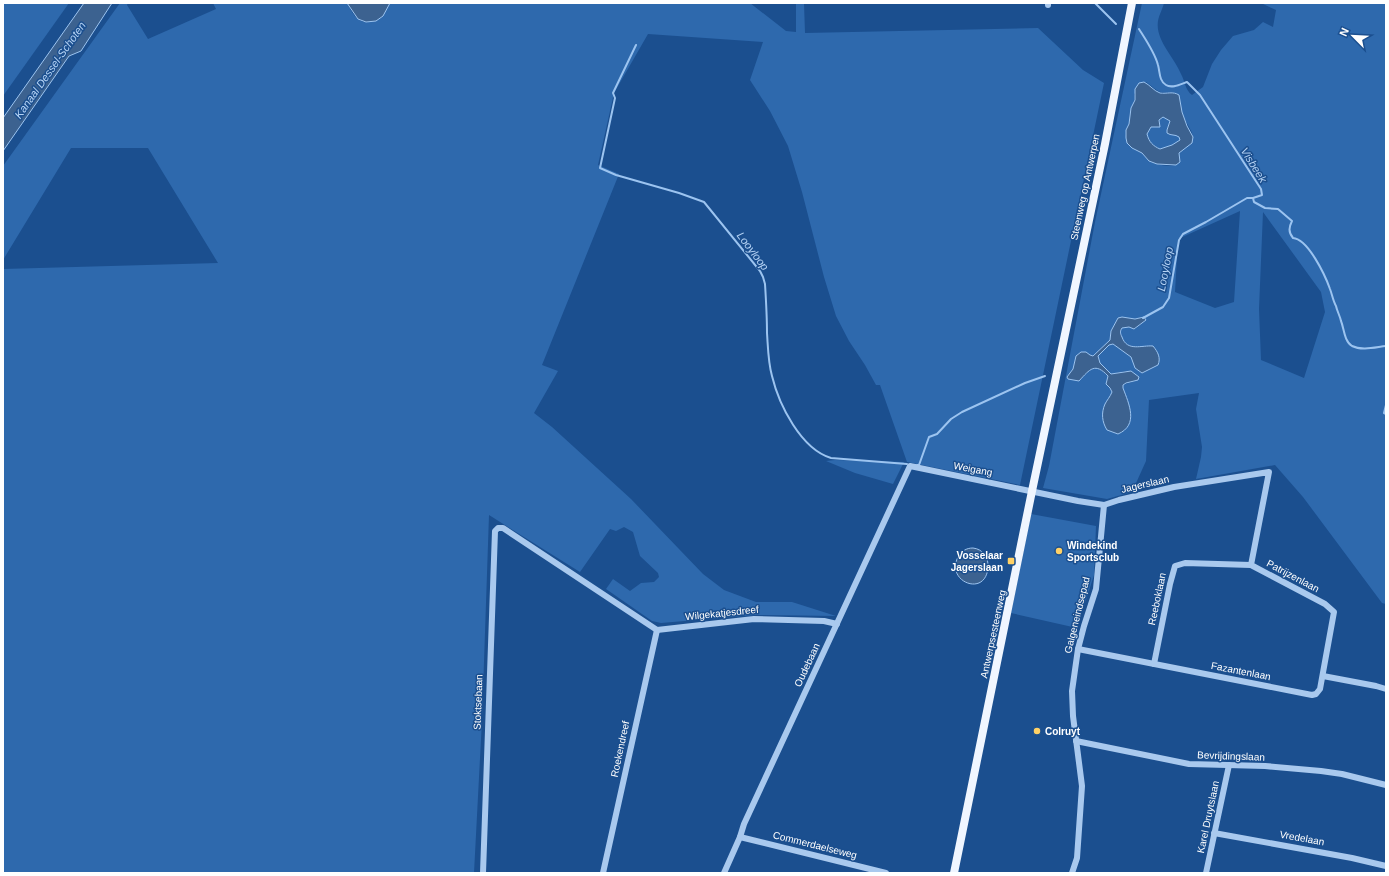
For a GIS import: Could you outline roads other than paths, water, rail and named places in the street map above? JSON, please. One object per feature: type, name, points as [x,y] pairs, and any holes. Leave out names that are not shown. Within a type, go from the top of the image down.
[{"type":"main road","name":"Steenweg op Antwerpen","points":[[1056,375],[1105,144],[1132,3]]},
{"type":"main road","name":"Antwerpsesteenweg","points":[[954,873],[1056,375]]},
{"type":"street","name":"Weigang","points":[[910,466],[1032,491]]},
{"type":"street","name":"Oudebaan","points":[[724,873],[740,837],[744,824],[910,466]]},
{"type":"street","name":"Patrijzenlaan","points":[[1265,473],[1269,472],[1251,565],[1325,604],[1334,612],[1323,676]]},
{"type":"street","name":"Jagerslaan","points":[[1032,491],[1104,505],[1174,487],[1265,473]]},
{"type":"street","name":"Galgeneindsepad","points":[[1072,873],[1077,858],[1082,786],[1072,709],[1072,692],[1078,649],[1096,589],[1104,505]]},
{"type":"street","name":"Stoktsebaan","points":[[483,873],[494,531],[498,528],[503,528],[656,630]]},
{"type":"street","name":"Reeboklaan","points":[[1154,664],[1171,576],[1175,566],[1185,563],[1251,565]]},
{"type":"street","name":"Wilgekatjesdreef","points":[[656,630],[754,619],[824,621],[837,624]]},
{"type":"street","name":"Roekendreef","points":[[603,873],[656,630]]},
{"type":"street","name":"Fazantenlaan","points":[[1078,649],[1312,695],[1316,694],[1320,689],[1323,676]]},
{"type":"street","points":[[1323,676],[1386,689]]},
{"type":"street","name":"Bevrijdingslaan","points":[[1076,741],[1189,764],[1265,766],[1328,772],[1386,785]]},
{"type":"street","name":"Karel Druytslaan","points":[[1206,873],[1229,765]]},
{"type":"street","name":"Vredelaan","points":[[1214,833],[1352,858],[1386,866]]},
{"type":"street","name":"Commerdaelseweg","points":[[740,837],[886,873]]},
{"type":"water","name":"Kanaal Dessel-Schoten","points":[[84,3],[112,3],[81,51],[69,56],[3,151],[3,118]]},
{"type":"water","points":[[347,3],[390,3],[383,16],[376,21],[366,22],[358,19]]},
{"type":"water","points":[[1144,82],[1160,93],[1172,93],[1179,95],[1182,112],[1193,137],[1192,143],[1179,153],[1180,162],[1176,165],[1157,164],[1149,161],[1142,153],[1132,148],[1127,143],[1126,130],[1129,124],[1131,108],[1135,100],[1135,89],[1139,83]],"holes":[[[1163,117],[1170,121],[1167,133],[1178,136],[1180,140],[1172,145],[1160,149],[1155,147],[1147,134],[1151,127],[1160,127],[1159,120]]]},
{"type":"water","points":[[1122,317],[1135,319],[1144,317],[1146,320],[1134,329],[1129,327],[1122,328],[1121,334],[1127,345],[1135,347],[1153,346],[1158,353],[1159,360],[1158,365],[1142,373],[1135,368],[1131,357],[1113,344],[1109,345],[1098,356],[1100,363],[1111,374],[1131,371],[1139,377],[1138,380],[1123,385],[1131,414],[1128,425],[1118,434],[1107,430],[1103,421],[1104,407],[1112,392],[1106,384],[1108,376],[1100,369],[1096,368],[1086,373],[1079,381],[1068,379],[1067,377],[1073,369],[1076,356],[1081,352],[1086,352],[1093,356],[1110,340],[1111,331],[1118,318]]},
{"type":"water","points":[[973,548],[980,550],[985,555],[988,564],[985,577],[980,582],[974,584],[967,583],[961,579],[955,566],[958,557],[964,550]]},
{"type":"waterway","name":"Visbeek","points":[[1095,3],[1116,24]]},
{"type":"waterway","name":"Visbeek","points":[[1139,29],[1155,56],[1161,79],[1164,83],[1168,86],[1176,86],[1187,82],[1200,95],[1261,189],[1262,195],[1253,198],[1254,202],[1265,208],[1278,209],[1292,221],[1290,234],[1293,238],[1304,244],[1320,267],[1330,289],[1349,344],[1360,348],[1386,346]]},
{"type":"waterway","name":"Looyloop","points":[[636,45],[613,93],[615,98],[600,168],[616,175],[679,193],[704,202],[760,271],[765,284],[768,354],[775,387],[793,424],[801,436],[810,445],[820,453],[831,458],[907,464]]},
{"type":"waterway","name":"Looyloop","points":[[1143,318],[1163,307],[1169,298],[1179,240],[1183,234],[1247,198],[1253,198]]},
{"type":"waterway","name":"Looyloop","points":[[917,465],[919,465],[929,437],[937,434],[951,419],[962,412],[1025,383],[1045,376]]},
{"type":"waterway","name":"Visbeek","points":[[1386,405],[1384,413],[1386,414]]},
{"type":"place","name":"Windekind Sportsclub","points":[[1059,551]]},
{"type":"place","name":"Vosselaar Jagerslaan","points":[[1011,561]]},
{"type":"place","name":"Colruyt","points":[[1037,731]]}]
